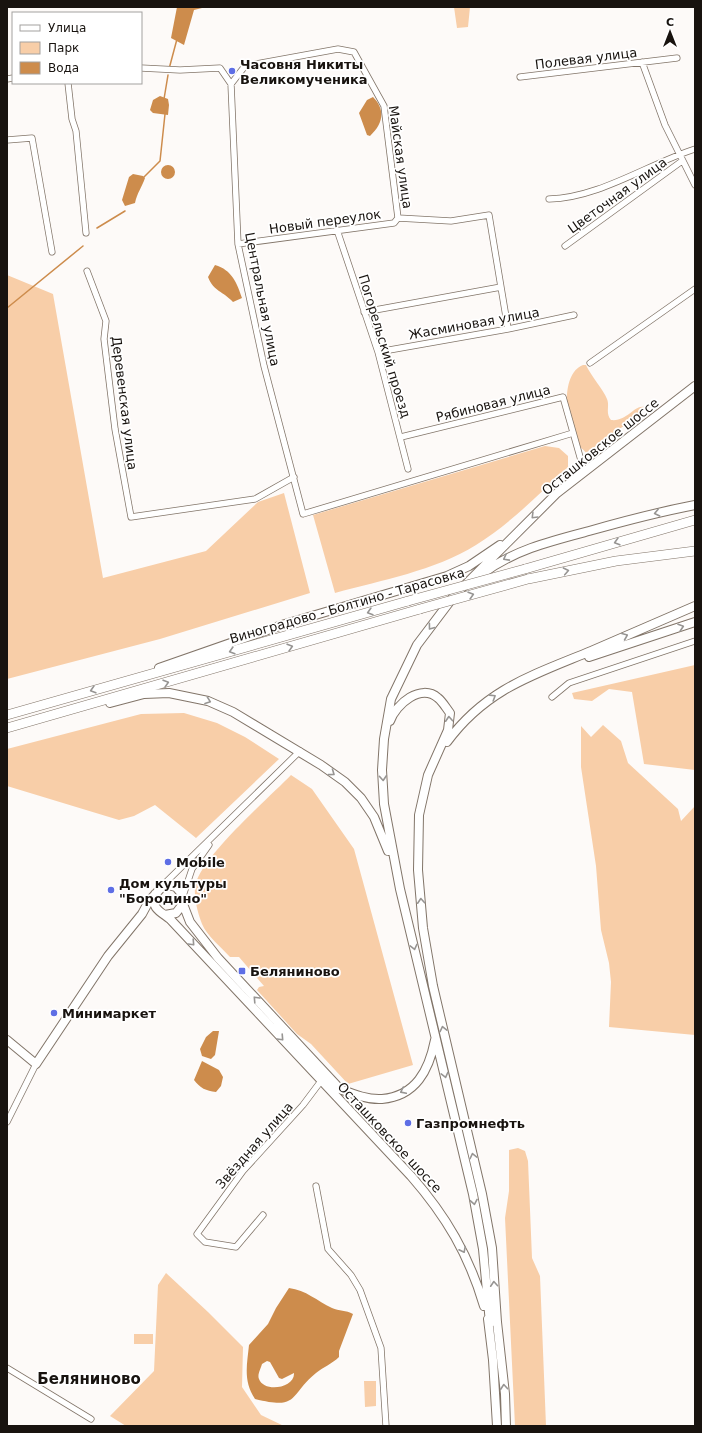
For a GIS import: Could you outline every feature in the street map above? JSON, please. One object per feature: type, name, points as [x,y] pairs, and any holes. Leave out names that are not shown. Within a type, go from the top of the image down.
[{"type":"main road","name":"Осташковское шоссе","points":[[384,739],[392,700],[403,673],[417,645],[454,596],[557,493],[695,386]]},
{"type":"main road","points":[[461,589],[495,564],[520,551],[628,520],[695,505]]},
{"type":"main road","name":"Виноградово - Болтино - Тарасовка","points":[[7,715],[695,520]]},
{"type":"main road","points":[[638,536],[695,523]]},
{"type":"main road","points":[[113,685],[230,642],[446,576],[469,566],[516,534]]},
{"type":"main road","name":"Виноградово - Болтино - Тарасовка","points":[[7,728],[528,579],[616,561],[695,551]]},
{"type":"main road","points":[[438,755],[457,728],[478,707],[524,678],[695,606]]},
{"type":"main road","points":[[524,678],[695,622]]},
{"type":"main road","points":[[33,721],[144,694],[169,693],[208,701],[233,712],[300,752],[345,782],[361,798],[377,824],[397,875]]},
{"type":"main road","points":[[419,694],[431,694],[438,697],[450,713],[448,730],[428,775],[419,815],[418,870],[423,928],[433,986],[482,1194],[492,1248],[493,1323],[483,1249],[473,1194],[397,875],[384,804],[382,770],[384,739],[391,718],[401,705],[409,698],[419,694]]},
{"type":"main road","points":[[7,1040],[36,1064],[108,956],[142,914],[158,891],[168,886],[176,887],[183,900],[176,913],[150,911],[142,914]]},
{"type":"main road","points":[[158,891],[154,905],[162,913]]},
{"type":"main road","name":"Осташковское шоссе","points":[[183,900],[190,922],[218,958],[340,1089],[360,1096],[382,1099],[401,1093],[415,1085],[425,1072],[431,1060],[436,1037]]},
{"type":"main road","name":"Осташковское шоссе","points":[[162,913],[411,1176],[444,1216],[466,1256],[493,1323],[505,1394],[506,1426]]},
{"type":"main road","points":[[19,1051],[35,1054],[47,1048]]},
{"type":"main road","name":"Осташковское шоссе","points":[[493,1323],[497,1426]]},
{"type":"street","name":"Майская улица","points":[[231,84],[246,66],[338,48],[354,52],[384,106],[398,218]]},
{"type":"street","name":"Полевая улица","points":[[520,77],[677,58]]},
{"type":"street","points":[[642,62],[665,125],[695,185]]},
{"type":"street","points":[[142,68],[180,70],[220,68],[231,84]]},
{"type":"street","points":[[68,84],[72,119],[76,131],[86,232]]},
{"type":"street","name":"Центральная улица","points":[[231,84],[238,244],[264,366],[303,514],[573,433]]},
{"type":"street","points":[[7,140],[32,138],[52,252]]},
{"type":"street","points":[[549,200],[559,199],[597,189],[679,154],[695,149]]},
{"type":"street","name":"Цветочная улица","points":[[564,246],[682,161]]},
{"type":"street","name":"Новый переулок","points":[[238,244],[394,223],[398,218],[451,221],[489,215],[508,329]]},
{"type":"street","name":"Погорельский проезд","points":[[337,230],[378,352],[408,469]]},
{"type":"street","name":"Деревенская улица","points":[[87,271],[106,321],[104,339],[115,429],[131,517],[255,499],[294,477]]},
{"type":"street","points":[[364,312],[501,287]]},
{"type":"street","points":[[590,363],[695,289]]},
{"type":"street","name":"Жасминовая улица","points":[[378,352],[508,329],[574,315]]},
{"type":"street","name":"Рябиновая улица","points":[[400,437],[563,397],[584,471]]},
{"type":"street","points":[[552,697],[569,683],[695,641]]},
{"type":"street","points":[[158,891],[215,837],[300,752]]},
{"type":"street","points":[[183,900],[192,869],[215,837]]},
{"type":"street","points":[[7,1122],[36,1064]]},
{"type":"street","name":"Звёздная улица","points":[[263,1215],[236,1247],[205,1242],[197,1234],[243,1171],[303,1105],[321,1081]]},
{"type":"street","points":[[316,1186],[328,1249],[351,1275],[360,1290],[381,1348],[386,1426]]},
{"type":"street","points":[[7,1368],[90,1419]]},
{"type":"green space","points":[[454,7],[470,7],[468,27],[457,28]]},
{"type":"green space","points":[[7,275],[53,294],[103,578],[206,551],[258,502],[284,493],[310,593],[160,639],[7,679]]},
{"type":"green space","points":[[583,365],[586,365],[605,395],[608,402],[608,415],[611,420],[622,419],[637,408],[644,407],[639,415],[586,453],[575,442],[571,432],[567,410],[568,388],[571,378],[576,370]]},
{"type":"green space","points":[[545,446],[559,448],[568,456],[568,467],[524,508],[489,537],[443,562],[407,574],[335,593],[313,515]]},
{"type":"green space","points":[[695,665],[695,770],[644,764],[632,692],[609,689],[592,701],[574,699],[572,693]]},
{"type":"green space","points":[[184,713],[217,723],[245,737],[279,759],[196,838],[155,805],[134,816],[119,820],[7,786],[7,749],[141,714]]},
{"type":"green space","points":[[603,725],[621,741],[628,763],[678,809],[681,821],[695,806],[695,1035],[609,1027],[611,982],[609,963],[601,930],[596,866],[581,767],[581,726],[591,737]]},
{"type":"green space","points":[[291,775],[312,789],[354,849],[413,1065],[348,1084],[311,1044],[297,1034],[257,990],[259,987],[264,986],[239,957],[230,957],[211,937],[202,924],[195,897],[195,888],[199,876],[207,862],[220,846]]},
{"type":"green space","points":[[518,1148],[525,1151],[528,1161],[532,1258],[540,1276],[546,1426],[515,1426],[505,1218],[509,1191],[509,1150]]},
{"type":"green space","points":[[166,1273],[243,1347],[242,1387],[261,1415],[284,1426],[126,1426],[110,1416],[154,1371],[158,1285]]},
{"type":"green space","points":[[134,1334],[153,1334],[153,1344],[134,1344]]},
{"type":"green space","points":[[364,1381],[376,1381],[376,1406],[365,1407]]},
{"type":"water","points":[[177,7],[206,7],[194,10],[184,45],[171,38]]},
{"type":"water","points":[[160,96],[168,99],[168,115],[153,113],[150,110],[153,100]]},
{"type":"water","points":[[373,97],[380,107],[381,117],[378,127],[370,136],[367,135],[359,113],[367,100]]},
{"type":"water","points":[[165,165],[171,165],[175,169],[175,175],[171,179],[165,179],[161,175],[161,169]]},
{"type":"water","points":[[133,174],[143,176],[145,178],[135,203],[125,206],[122,200],[129,177]]},
{"type":"water","points":[[215,265],[226,270],[230,274],[236,282],[242,298],[233,302],[213,286],[208,277]]},
{"type":"water","points":[[213,1031],[219,1031],[215,1055],[211,1059],[202,1056],[200,1049],[206,1037]]},
{"type":"water","points":[[202,1061],[219,1070],[223,1077],[221,1086],[216,1092],[204,1089],[194,1080]]},
{"type":"water","points":[[289,1288],[306,1293],[332,1308],[353,1314],[339,1351],[339,1357],[307,1381],[292,1399],[287,1402],[280,1403],[255,1399],[247,1379],[249,1345],[268,1324]],"holes":[[[267,1361],[270,1362],[279,1378],[282,1379],[294,1373],[290,1382],[279,1387],[267,1386],[262,1383],[258,1376],[262,1364]]]},
{"type":"waterway","points":[[169,69],[177,39]]},
{"type":"waterway","points":[[164,99],[168,75]]},
{"type":"waterway","points":[[144,177],[160,161],[165,114]]},
{"type":"waterway","points":[[97,228],[125,211]]},
{"type":"waterway","points":[[7,308],[83,246]]},
{"type":"place","name":"Часовня Никиты Великомученика","points":[[232,71]]},
{"type":"place","name":"Mobile","points":[[168,862]]},
{"type":"place","name":"Дом культуры \"Бородино\"","points":[[111,890]]},
{"type":"place","name":"Беляниново","points":[[242,971]]},
{"type":"place","name":"Минимаркет","points":[[54,1013]]},
{"type":"place","name":"Газпромнефть","points":[[408,1123]]},
{"type":"district","name":"Беляниново","points":[[89,1379]]}]
